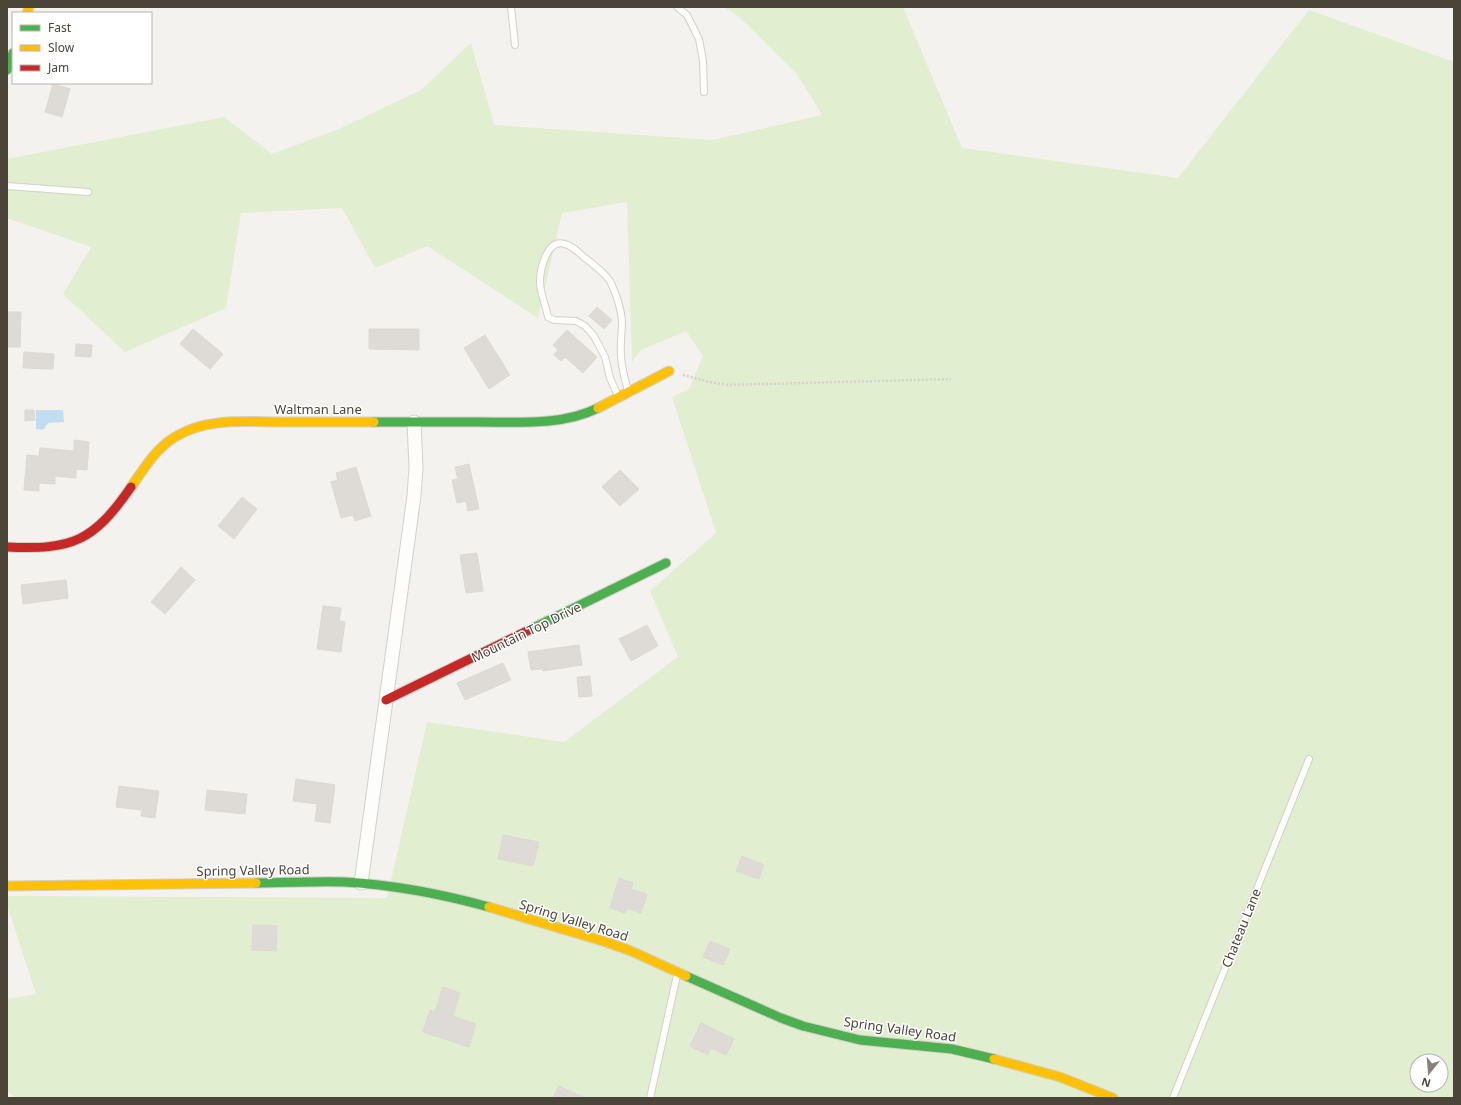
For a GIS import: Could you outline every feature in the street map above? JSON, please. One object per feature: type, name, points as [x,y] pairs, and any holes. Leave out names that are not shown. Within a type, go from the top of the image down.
[{"type":"street","points":[[7,70],[12,56]]},
{"type":"street","name":"Waltman Lane","points":[[7,547],[54,547],[69,544],[86,536],[111,513],[158,450],[176,436],[190,428],[225,422],[534,422],[561,419],[586,414],[669,372]]},
{"type":"street","points":[[362,883],[415,486],[416,467],[414,422]]},
{"type":"street","name":"Mountain Top Drive","points":[[386,700],[666,563]]},
{"type":"street","name":"Spring Valley Road","points":[[7,886],[333,881],[362,883],[444,895],[617,946],[642,955],[781,1018],[803,1026],[860,1040],[952,1049],[977,1054],[1060,1077],[1112,1098]]},
{"type":"lane","points":[[511,7],[515,45]]},
{"type":"lane","points":[[677,7],[686,15],[699,39],[703,61],[704,92]]},
{"type":"lane","points":[[7,186],[88,192]]},
{"type":"lane","points":[[618,398],[610,378],[605,357],[594,336],[585,326],[576,320],[554,320],[548,317],[540,283],[540,273],[546,253],[552,247],[558,244],[564,244],[572,248],[594,264],[611,282],[622,320],[622,367],[629,392]]},
{"type":"lane","name":"Chateau Lane","points":[[1173,1098],[1309,759]]},
{"type":"lane","points":[[650,1098],[678,971]]},
{"type":"path","points":[[669,372],[728,385],[951,379]]},
{"type":"green space","points":[[724,7],[903,7],[962,148],[1178,178],[1309,10],[1454,62],[1454,1098],[16,1098],[7,1091],[7,999],[36,994],[7,905],[7,896],[387,898],[427,722],[564,742],[678,657],[650,591],[716,533],[672,397],[689,389],[703,356],[686,331],[641,350],[632,362],[627,202],[562,213],[538,318],[427,246],[375,268],[342,208],[241,213],[226,308],[125,352],[63,294],[91,247],[7,218],[7,159],[224,117],[272,154],[339,129],[421,90],[471,43],[494,125],[713,140],[822,115],[797,74],[738,16]]},
{"type":"water","points":[[36,410],[63,410],[64,422],[48,423],[43,430],[36,429]]},
{"type":"building","points":[[53,84],[70,89],[62,117],[45,112]]},
{"type":"building","points":[[597,307],[612,320],[604,329],[589,316]]},
{"type":"building","points":[[7,312],[21,312],[20,347],[7,347]]},
{"type":"building","points":[[193,329],[223,354],[210,369],[180,344]]},
{"type":"building","points":[[369,329],[419,329],[419,350],[369,349]]},
{"type":"building","points":[[567,330],[597,357],[583,373],[565,357],[561,361],[554,355],[558,350],[553,345]]},
{"type":"building","points":[[485,335],[510,375],[489,389],[464,348]]},
{"type":"building","points":[[76,344],[92,345],[91,357],[75,356]]},
{"type":"building","points":[[24,352],[54,354],[53,369],[23,368]]},
{"type":"building","points":[[25,410],[34,410],[35,420],[25,421]]},
{"type":"building","points":[[74,440],[89,442],[87,470],[76,469],[76,478],[55,476],[55,484],[39,483],[39,491],[24,490],[27,455],[39,456],[40,448],[74,451]]},
{"type":"building","points":[[469,464],[479,509],[468,511],[466,501],[457,503],[452,480],[458,479],[455,467]]},
{"type":"building","points":[[356,467],[371,516],[355,521],[353,515],[341,518],[331,482],[338,480],[336,473]]},
{"type":"building","points":[[620,470],[639,489],[620,506],[602,487]]},
{"type":"building","points":[[242,497],[257,509],[234,539],[218,526]]},
{"type":"building","points":[[477,553],[483,591],[466,593],[460,555]]},
{"type":"building","points":[[181,567],[195,580],[165,614],[151,602]]},
{"type":"building","points":[[66,580],[68,598],[23,604],[21,585]]},
{"type":"building","points":[[323,606],[341,608],[339,621],[345,622],[341,652],[317,649]]},
{"type":"building","points":[[647,625],[658,646],[631,661],[619,639]]},
{"type":"building","points":[[579,645],[582,665],[543,671],[542,669],[531,670],[528,652]]},
{"type":"building","points":[[503,663],[511,680],[465,700],[457,683]]},
{"type":"building","points":[[590,676],[592,696],[579,697],[577,677]]},
{"type":"building","points":[[296,779],[335,785],[330,823],[315,821],[317,804],[293,801]]},
{"type":"building","points":[[119,786],[159,791],[155,818],[141,816],[142,810],[116,807]]},
{"type":"building","points":[[207,790],[247,794],[245,814],[205,810]]},
{"type":"building","points":[[503,835],[539,842],[533,866],[498,859]]},
{"type":"building","points":[[742,856],[764,865],[759,879],[736,871]]},
{"type":"building","points":[[619,878],[633,883],[631,889],[647,894],[641,913],[627,908],[625,913],[610,908]]},
{"type":"building","points":[[253,925],[277,926],[276,951],[252,950]]},
{"type":"building","points":[[710,941],[730,949],[723,965],[703,957]]},
{"type":"building","points":[[443,987],[460,993],[453,1016],[476,1024],[469,1047],[423,1032],[430,1010],[435,1012]]},
{"type":"building","points":[[701,1023],[734,1039],[726,1055],[711,1048],[708,1055],[690,1046]]},
{"type":"building","points":[[559,1086],[585,1098],[553,1098]]},
{"type":"traffic: fast","points":[[7,70],[12,56]]},
{"type":"traffic: fast","points":[[374,422],[539,422],[570,418],[598,408]]},
{"type":"traffic: fast","points":[[529,630],[666,563]]},
{"type":"traffic: fast","points":[[256,883],[363,883],[418,891],[489,907]]},
{"type":"traffic: fast","points":[[686,976],[781,1018],[803,1026],[860,1040],[952,1049],[994,1059]]},
{"type":"traffic: slow","points":[[27,12],[29,7]]},
{"type":"traffic: slow","points":[[598,408],[669,371]]},
{"type":"traffic: slow","points":[[131,487],[150,460],[162,447],[175,437],[200,426],[213,423],[241,421],[374,422]]},
{"type":"traffic: slow","points":[[7,886],[256,883]]},
{"type":"traffic: slow","points":[[489,907],[606,942],[631,951],[686,976]]},
{"type":"traffic: slow","points":[[994,1059],[1060,1077],[1113,1098]]},
{"type":"traffic: jam","points":[[7,547],[48,547],[65,544],[79,539],[92,531],[105,520],[131,487]]},
{"type":"traffic: jam","points":[[386,700],[529,630]]}]
